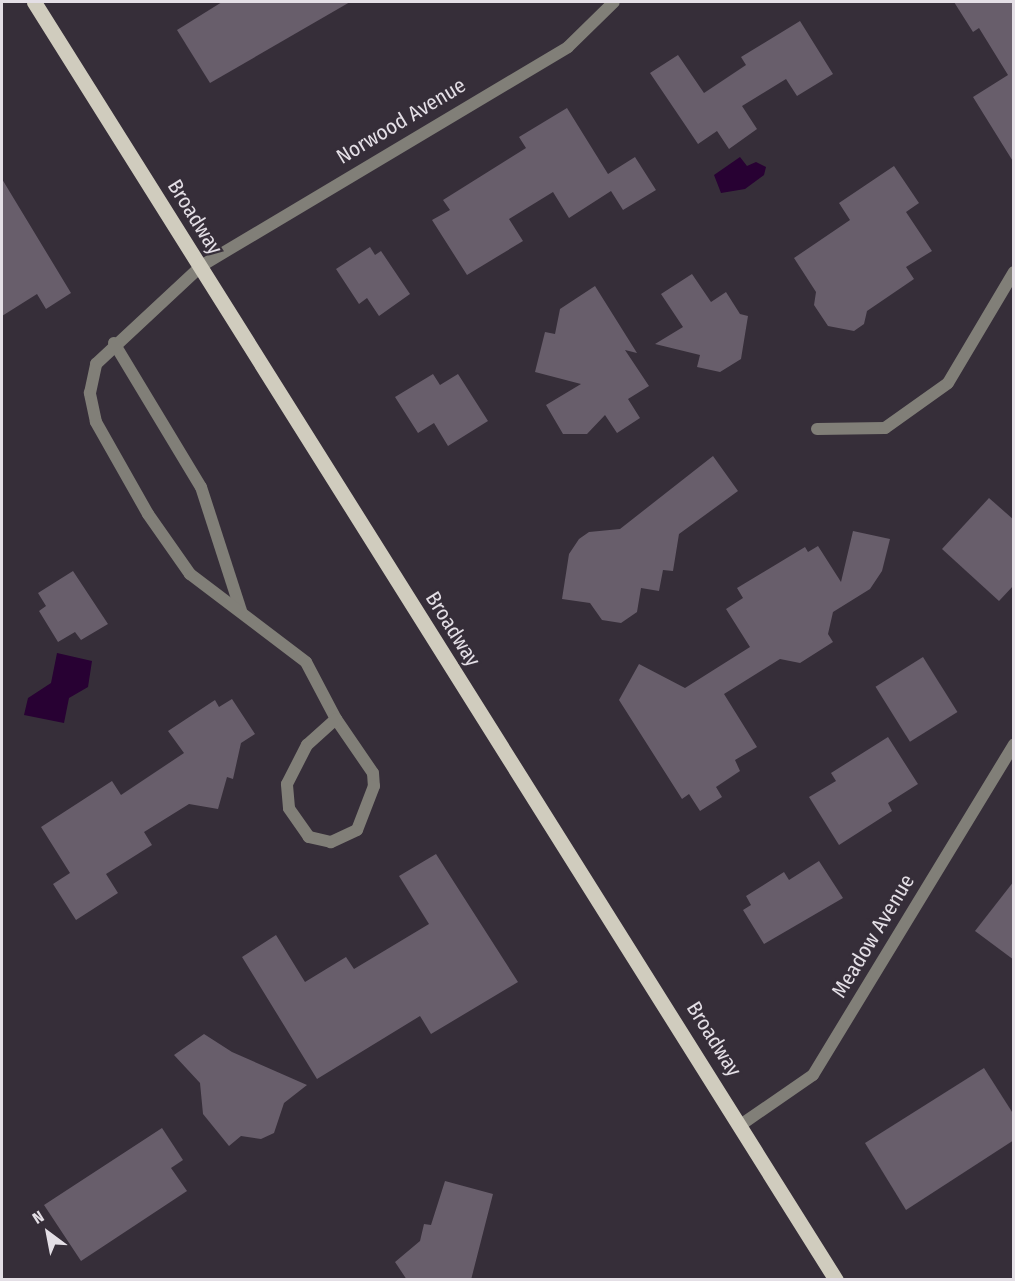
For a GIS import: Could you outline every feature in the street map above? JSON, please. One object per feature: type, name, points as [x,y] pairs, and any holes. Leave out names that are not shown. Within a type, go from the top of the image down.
[{"type":"main road","name":"Broadway","points":[[34,2],[741,1124],[836,1280]]},
{"type":"street","name":"Norwood Avenue","points":[[336,719],[306,662],[190,574],[148,514],[96,422],[90,393],[96,364],[114,343],[201,266],[568,47],[614,2]]},
{"type":"street","points":[[817,429],[885,428],[948,383],[1014,272]]},
{"type":"street","points":[[114,343],[201,487],[241,611]]},
{"type":"street","points":[[336,719],[373,773],[374,786],[357,830],[331,842],[309,837],[289,808],[287,784],[307,745],[336,719]]},
{"type":"street","name":"Meadow Avenue","points":[[741,1124],[813,1075],[1014,744]]},
{"type":"shaded area","points":[[740,157],[747,166],[756,162],[766,167],[764,175],[745,189],[721,193],[714,175]]},
{"type":"shaded area","points":[[57,653],[92,661],[88,687],[69,698],[64,723],[24,715],[28,698],[51,683]]},
{"type":"building","points":[[222,2],[350,2],[210,83],[177,30]]},
{"type":"building","points":[[954,2],[1014,2],[1014,163],[973,97],[1008,75],[979,28],[973,32]]},
{"type":"building","points":[[800,21],[833,74],[797,96],[786,79],[742,106],[757,129],[729,149],[717,131],[698,144],[650,73],[678,55],[704,93],[746,65],[741,57]]},
{"type":"building","points":[[567,108],[608,174],[635,157],[656,190],[623,210],[611,191],[569,218],[553,192],[509,219],[523,241],[467,275],[432,220],[450,210],[443,200],[526,148],[519,137]]},
{"type":"building","points":[[894,166],[919,203],[906,212],[932,251],[906,267],[914,279],[867,311],[864,324],[854,331],[828,326],[814,305],[816,292],[794,258],[850,220],[839,203]]},
{"type":"building","points":[[2,179],[71,293],[46,309],[37,294],[2,316]]},
{"type":"building","points":[[370,247],[375,255],[381,251],[410,294],[379,316],[367,298],[359,304],[336,269]]},
{"type":"building","points":[[692,274],[711,302],[726,292],[740,314],[748,316],[741,359],[720,372],[697,367],[700,355],[655,344],[683,327],[661,294]]},
{"type":"building","points":[[595,286],[637,353],[625,350],[649,386],[628,399],[640,418],[617,433],[605,415],[587,434],[563,434],[546,405],[581,384],[535,372],[545,332],[555,334],[560,309]]},
{"type":"building","points":[[433,374],[440,385],[458,374],[488,421],[448,446],[434,423],[418,433],[395,397]]},
{"type":"building","points":[[713,456],[738,491],[679,534],[673,571],[663,570],[659,591],[641,588],[637,612],[621,623],[602,620],[590,603],[562,599],[569,554],[579,539],[589,532],[620,529]]},
{"type":"building","points":[[989,498],[1014,520],[1014,585],[999,601],[942,549]]},
{"type":"building","points":[[853,531],[890,539],[882,571],[870,589],[833,612],[828,634],[833,642],[800,663],[780,659],[724,694],[757,747],[735,760],[740,771],[716,787],[722,797],[700,811],[689,794],[682,799],[619,700],[639,664],[685,688],[750,647],[726,609],[743,598],[737,588],[805,547],[808,552],[818,546],[841,582]]},
{"type":"building","points":[[73,571],[108,624],[81,640],[75,632],[58,642],[39,611],[46,606],[38,593]]},
{"type":"building","points":[[923,657],[957,712],[910,742],[876,687]]},
{"type":"building","points":[[232,699],[255,734],[241,743],[233,779],[227,777],[218,809],[189,804],[144,832],[152,845],[106,874],[118,893],[76,920],[53,884],[70,873],[41,827],[112,781],[121,795],[184,753],[168,731],[215,700],[219,707]]},
{"type":"building","points":[[888,737],[918,784],[888,803],[892,811],[839,845],[809,797],[836,781],[831,773]]},
{"type":"building","points":[[436,854],[518,982],[431,1034],[420,1016],[317,1079],[242,957],[276,935],[305,982],[346,957],[354,969],[429,924],[399,876]]},
{"type":"building","points":[[819,861],[843,898],[764,944],[743,910],[751,905],[746,896],[784,872],[789,880]]},
{"type":"building","points":[[1014,881],[1014,960],[975,931]]},
{"type":"building","points":[[204,1034],[232,1052],[307,1085],[284,1103],[274,1133],[261,1139],[241,1136],[229,1146],[203,1114],[200,1083],[174,1055]]},
{"type":"building","points":[[984,1068],[1014,1115],[1014,1140],[906,1210],[865,1143]]},
{"type":"building","points":[[162,1128],[183,1160],[171,1168],[187,1191],[81,1261],[44,1205]]},
{"type":"building","points":[[445,1181],[493,1194],[471,1280],[407,1280],[395,1262],[420,1241],[424,1224],[431,1225]]}]
